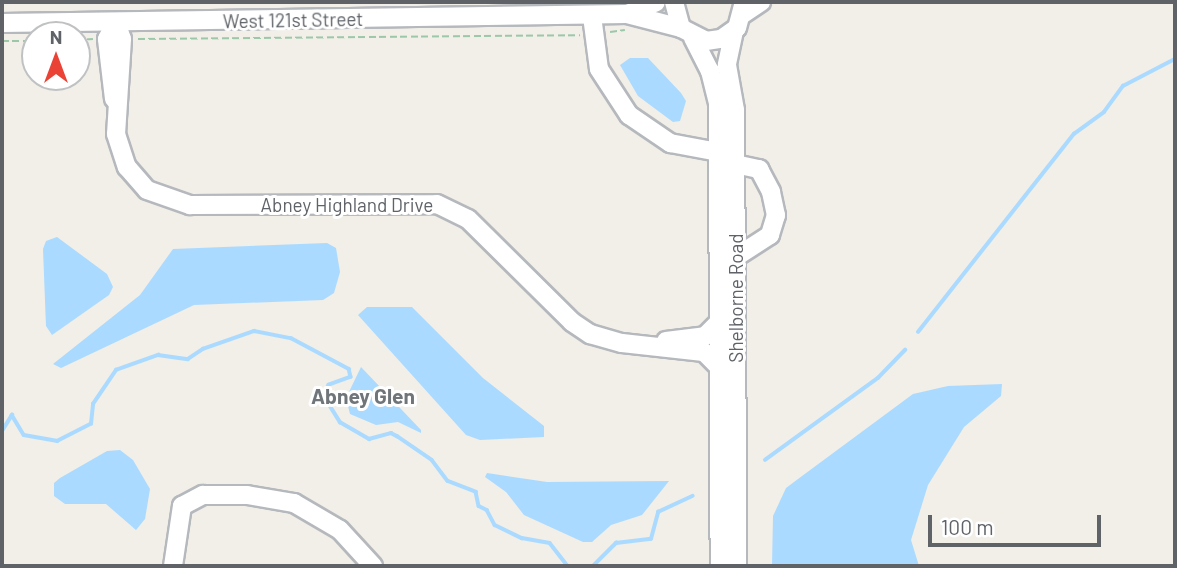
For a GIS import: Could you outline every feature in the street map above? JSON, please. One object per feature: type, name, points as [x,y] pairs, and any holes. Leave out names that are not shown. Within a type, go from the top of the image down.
[{"type":"street","name":"West 121st Street","points":[[627,22],[656,2]]},
{"type":"street","name":"Shelborne Road","points":[[674,2],[716,91],[720,566]]},
{"type":"street","points":[[743,8],[761,2]]},
{"type":"street","name":"Shelborne Road","points":[[737,566],[735,110],[727,65],[734,30],[743,8]]},
{"type":"street","name":"Abney Highland Drive","points":[[116,22],[122,39],[115,102],[116,134],[127,167],[138,184],[167,201],[190,205],[437,204],[468,219],[572,322],[607,341],[704,352],[719,367]]},
{"type":"street","name":"West 121st Street","points":[[2,23],[592,25],[627,22],[687,33]]},
{"type":"street","points":[[592,25],[599,69],[629,115],[670,144],[718,152]]},
{"type":"street","points":[[687,33],[713,41],[734,30]]},
{"type":"street","points":[[735,164],[759,169],[771,192],[776,215],[771,235],[736,257]]},
{"type":"street","name":"Abney Highland Drive","points":[[638,345],[698,338],[714,330],[719,322]]},
{"type":"street","points":[[173,566],[182,506],[203,495],[247,495],[294,503],[340,530],[373,566]]},
{"type":"path","points":[[137,39],[627,22]]},
{"type":"path","points":[[2,41],[21,41]]},
{"type":"water","points":[[630,58],[648,58],[681,93],[686,101],[680,121],[673,122],[638,96],[620,65]]},
{"type":"water","points":[[57,237],[107,274],[113,287],[109,295],[52,335],[46,326],[43,249],[46,241]]},
{"type":"water","points":[[327,243],[336,248],[340,272],[334,293],[323,300],[194,305],[61,368],[53,364],[140,295],[173,249]]},
{"type":"water","points":[[367,307],[412,307],[483,378],[544,426],[544,437],[480,440],[466,435],[358,315]]},
{"type":"water","points":[[361,367],[421,433],[398,422],[376,425],[350,414],[346,398]]},
{"type":"water","points":[[1002,384],[1001,396],[964,427],[928,485],[911,540],[919,566],[772,566],[773,516],[786,488],[913,394],[948,386]]},
{"type":"water","points":[[120,450],[133,460],[150,489],[145,519],[136,530],[106,504],[65,504],[54,496],[54,483],[60,478],[107,451]]},
{"type":"water","points":[[487,473],[547,482],[669,481],[642,515],[611,525],[592,542],[583,542],[524,515],[506,492],[485,477]]},
{"type":"waterway","points":[[918,332],[1074,134],[1104,112],[1123,86],[1175,59]]},
{"type":"waterway","points":[[2,431],[12,415],[24,435],[57,441],[91,424],[93,404],[116,370],[158,355],[188,359],[203,349],[254,331],[291,338],[349,369],[351,377],[329,385],[324,396],[340,422],[369,439],[391,433],[397,436],[432,460],[448,481],[476,492],[479,506],[487,510],[495,525],[522,538],[550,543],[568,566]]},
{"type":"waterway","points":[[765,460],[878,378],[905,350]]},
{"type":"waterway","points":[[593,566],[616,543],[651,539],[658,512],[693,496]]},
{"type":"district","name":"Abney Glen","points":[[363,396]]}]
